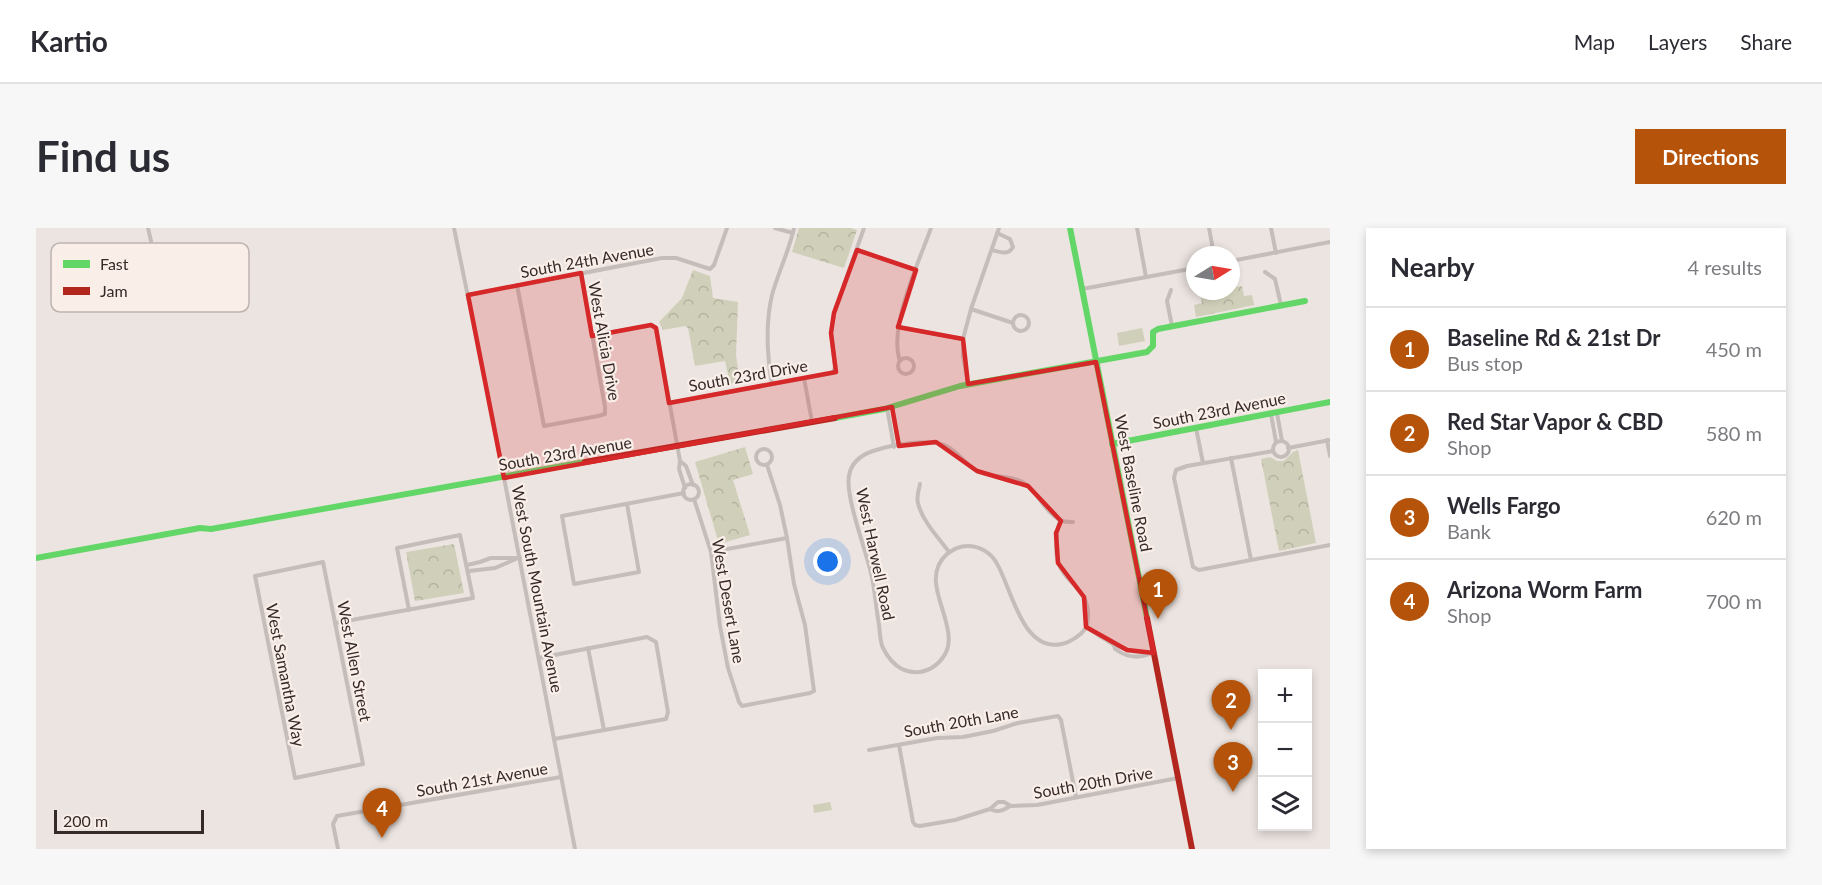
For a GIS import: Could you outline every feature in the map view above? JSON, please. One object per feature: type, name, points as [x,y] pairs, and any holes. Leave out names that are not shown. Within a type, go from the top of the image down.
[{"type":"street","points":[[148,228],[151,241]]},
{"type":"street","name":"West South Mountain Avenue","points":[[454,228],[575,849]]},
{"type":"street","name":"South 24th Avenue","points":[[468,295],[669,258],[710,269],[714,265],[727,228]]},
{"type":"street","points":[[772,384],[767,328],[772,295],[793,230],[776,228]]},
{"type":"street","points":[[864,228],[857,250],[916,270]]},
{"type":"street","points":[[900,361],[907,358],[911,361],[914,365],[911,372],[907,374],[900,372],[898,367],[900,361],[897,350],[898,327],[901,312],[931,228]]},
{"type":"street","name":"West Baseline Road","points":[[1070,228],[1192,849]]},
{"type":"street","points":[[1137,228],[1146,277]]},
{"type":"street","points":[[1209,228],[1212,246]]},
{"type":"street","points":[[1271,228],[1276,253]]},
{"type":"street","points":[[968,384],[963,356],[963,339],[971,309],[998,231],[1011,239],[1013,248],[1010,252],[992,249]]},
{"type":"street","points":[[1240,259],[1330,242]]},
{"type":"street","name":"South 23rd Drive","points":[[669,403],[832,373],[835,367],[831,333],[834,313],[857,250]]},
{"type":"street","points":[[1081,289],[1186,270]]},
{"type":"street","points":[[1265,272],[1275,279],[1281,305]]},
{"type":"street","name":"West Alicia Drive","points":[[517,285],[544,426],[605,414],[581,273]]},
{"type":"street","points":[[1171,290],[1167,301],[1172,326]]},
{"type":"street","points":[[1096,362],[1149,351],[1153,346],[1153,331],[1158,328],[1305,301]]},
{"type":"street","points":[[971,309],[1014,323]]},
{"type":"street","points":[[1022,315],[1029,322],[1028,327],[1022,331],[1015,328],[1014,323],[1017,317],[1022,315]]},
{"type":"street","points":[[592,336],[651,324],[656,328],[680,461],[678,466],[684,491],[688,499],[694,499],[698,496],[699,491],[693,484],[686,466],[680,461]]},
{"type":"street","points":[[898,327],[963,339]]},
{"type":"street","name":"South 23rd Avenue","points":[[36,558],[200,528],[211,529],[504,478],[889,408],[968,384],[1096,362]]},
{"type":"street","points":[[804,378],[812,422]]},
{"type":"street","name":"South 23rd Avenue","points":[[1112,444],[1330,402]]},
{"type":"street","points":[[889,408],[897,446],[928,442],[948,446],[977,471],[1018,480],[1028,486],[1047,509],[1060,520],[1073,522]]},
{"type":"street","points":[[1274,413],[1282,441]]},
{"type":"street","points":[[1274,413],[1276,442],[1273,451],[1281,457],[1286,455],[1287,444],[1282,441],[1276,442]]},
{"type":"street","points":[[1196,428],[1203,464]]},
{"type":"street","points":[[1274,432],[1280,430]]},
{"type":"street","points":[[1288,448],[1329,440],[1330,456]]},
{"type":"street","name":"West Harwell Road","points":[[897,446],[874,450],[860,456],[851,466],[848,478],[849,493],[872,575],[882,646],[889,658],[901,669],[917,673],[931,669],[941,661],[948,647],[949,633],[936,586],[935,571],[949,552]]},
{"type":"street","points":[[763,450],[768,450],[772,456],[767,465],[761,464],[757,458],[763,450]]},
{"type":"street","points":[[1273,451],[1179,468],[1174,473],[1193,567],[1196,570],[1330,545]]},
{"type":"street","points":[[1231,458],[1251,560]]},
{"type":"street","points":[[711,552],[787,538],[780,505],[767,465]]},
{"type":"street","points":[[680,475],[689,473]]},
{"type":"street","points":[[627,504],[639,572],[574,584],[562,516],[684,491],[688,485],[693,484]]},
{"type":"street","points":[[920,484],[918,504],[949,552],[959,547],[973,546],[987,551],[996,561],[1011,600],[1026,626],[1040,639],[1054,645],[1063,644],[1077,636],[1086,627],[1088,618],[1087,604],[1081,591],[1065,575],[1058,563],[1056,533],[1060,520]]},
{"type":"street","name":"West Desert Lane","points":[[694,499],[711,552],[726,657],[742,706],[814,691],[805,625],[794,584],[787,538]]},
{"type":"street","points":[[336,623],[409,610],[473,598],[460,535],[397,548],[409,610]]},
{"type":"street","points":[[467,565],[491,558],[520,558]]},
{"type":"street","points":[[468,571],[495,568],[520,558]]},
{"type":"street","name":"West Allen Street","points":[[255,576],[323,562],[363,764]]},
{"type":"street","name":"West Samantha Way","points":[[255,576],[295,778],[363,764]]},
{"type":"street","points":[[1086,627],[1114,645],[1118,644],[1125,652],[1154,653]]},
{"type":"street","points":[[539,658],[647,637],[656,642],[668,712],[666,719],[554,739]]},
{"type":"street","points":[[588,648],[604,730]]},
{"type":"street","name":"South 20th Lane","points":[[869,750],[937,738],[973,735],[1018,723],[1058,716],[1076,798]]},
{"type":"street","name":"South 20th Drive","points":[[899,745],[913,822],[920,826],[955,820],[1001,802],[1011,806],[1037,805],[1178,778]]},
{"type":"street","name":"South 21st Avenue","points":[[338,849],[333,824],[337,816],[561,777]]},
{"type":"street","name":"South 20th Drive","points":[[990,808],[998,812],[1011,806]]},
{"type":"highlighted area","points":[[857,250],[916,270],[898,327],[963,339],[968,384],[1096,362],[1154,653],[1127,650],[1086,627],[1084,597],[1058,563],[1056,533],[1061,521],[1028,486],[977,471],[936,442],[899,446],[892,407],[504,478],[468,295],[581,273],[592,336],[651,325],[656,328],[669,403],[836,372],[831,333],[834,313]]},
{"type":"green space","points":[[799,228],[857,230],[844,268],[792,252]]},
{"type":"green space","points":[[693,270],[710,276],[713,298],[738,302],[736,355],[740,382],[730,384],[725,361],[695,366],[688,328],[685,326],[663,330],[659,322],[682,298]]},
{"type":"green space","points":[[1240,286],[1242,286],[1244,296],[1252,295],[1254,305],[1196,317],[1194,305],[1202,303],[1201,300],[1240,300]]},
{"type":"green space","points":[[1142,328],[1145,341],[1119,346],[1117,333]]},
{"type":"green space","points":[[745,447],[753,474],[733,480],[750,535],[719,544],[695,462]]},
{"type":"green space","points":[[1298,450],[1316,543],[1279,551],[1261,459],[1270,457],[1277,461],[1284,461]]},
{"type":"green space","points":[[729,499],[743,519],[732,527],[718,507]]},
{"type":"green space","points":[[454,544],[464,593],[415,601],[406,552]]},
{"type":"green space","points":[[830,802],[832,810],[814,813],[813,805]]},
{"type":"traffic: fast","points":[[1070,228],[1147,618]]},
{"type":"traffic: fast","points":[[835,418],[884,409],[960,386],[1147,352],[1153,346],[1153,332],[1158,329],[1305,301]]},
{"type":"traffic: fast","points":[[1112,444],[1330,402]]},
{"type":"traffic: fast","points":[[36,558],[585,462]]},
{"type":"traffic: jam","points":[[585,462],[835,418]]},
{"type":"traffic: jam","points":[[1147,618],[1192,849]]},
{"type":"place","name":"Baseline Rd & 21st Dr","points":[[1158,619]]},
{"type":"place","name":"Red Star Vapor & CBD","points":[[1231,730]]},
{"type":"place","name":"Wells Fargo","points":[[1233,792]]},
{"type":"place","name":"Arizona Worm Farm","points":[[382,838]]}]
